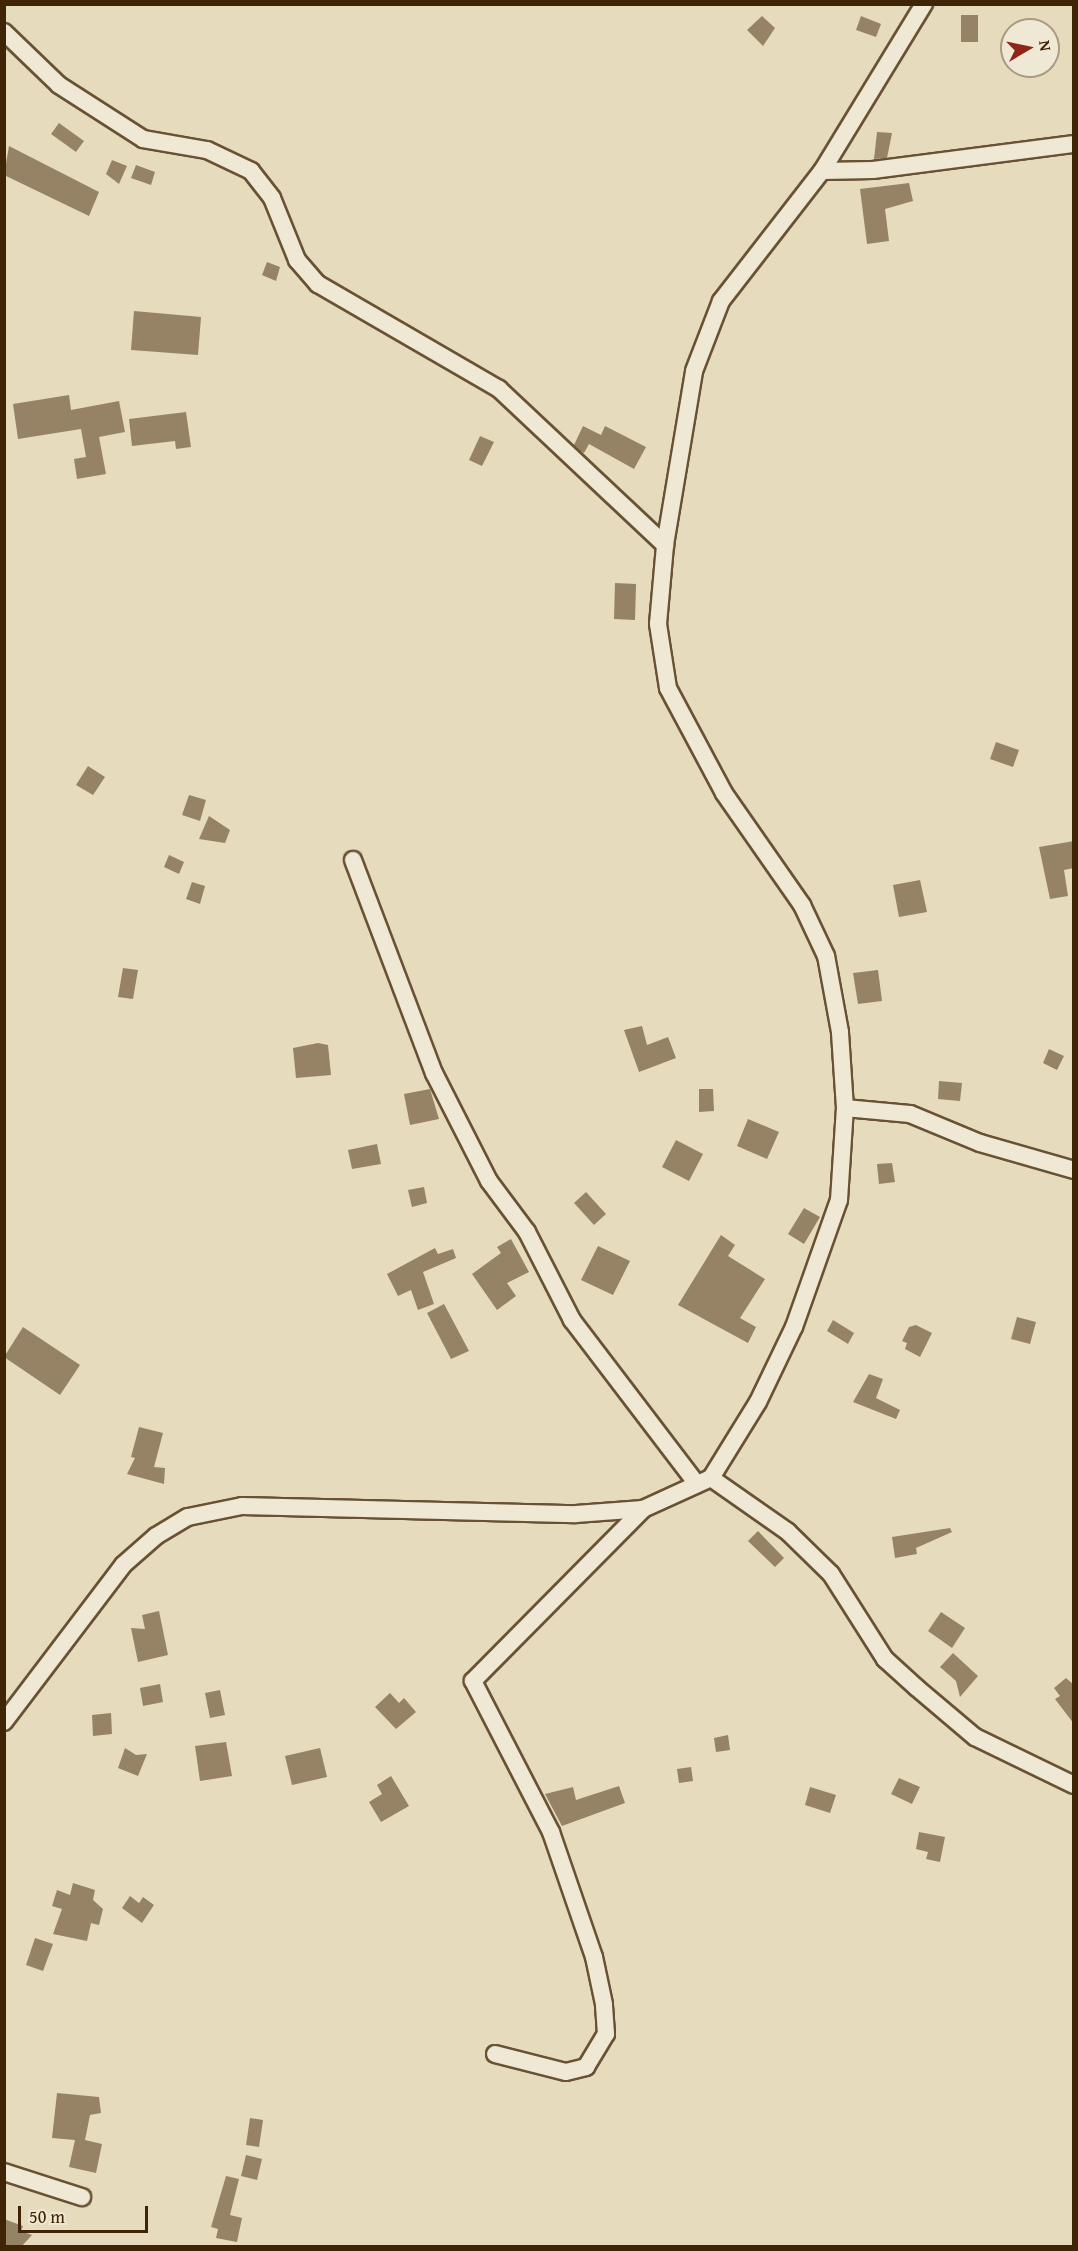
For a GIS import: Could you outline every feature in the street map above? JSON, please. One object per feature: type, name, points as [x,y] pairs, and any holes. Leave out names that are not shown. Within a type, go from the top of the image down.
[{"type":"street","points":[[4,1722],[123,1565],[156,1536],[188,1517],[242,1506],[576,1514],[643,1509],[704,1481],[758,1402],[816,1274],[839,1200],[845,1107],[840,1032],[826,956],[802,905],[724,793],[668,688],[658,624],[665,545],[705,335],[745,265],[822,171],[924,4]]},
{"type":"street","points":[[4,32],[59,85],[143,139],[207,150],[251,171],[272,198],[297,260],[318,284],[499,389],[665,545]]},
{"type":"street","points":[[822,171],[873,170],[1074,144]]},
{"type":"street","points":[[353,860],[434,1073],[489,1181],[527,1232],[572,1320],[704,1481],[788,1532],[831,1574],[885,1659],[916,1688],[975,1737],[1074,1785]]},
{"type":"street","points":[[845,1107],[910,1113],[980,1143],[1074,1170]]},
{"type":"street","points":[[495,2055],[566,2072],[586,2067],[606,2034],[604,2004],[594,1957],[551,1832],[473,1681],[643,1509]]},
{"type":"street","points":[[4,2172],[82,2197]]},
{"type":"building","points":[[961,15],[978,15],[978,42],[961,42]]},
{"type":"building","points":[[762,16],[775,28],[763,46],[747,30]]},
{"type":"building","points":[[861,16],[881,24],[876,37],[856,30]]},
{"type":"building","points":[[59,123],[84,141],[76,152],[51,134]]},
{"type":"building","points":[[877,132],[892,133],[887,158],[874,159]]},
{"type":"building","points":[[9,146],[99,192],[89,216],[4,175]]},
{"type":"building","points":[[112,160],[127,166],[119,184],[106,174]]},
{"type":"building","points":[[136,165],[155,172],[151,185],[131,178]]},
{"type":"building","points":[[909,183],[913,201],[885,209],[889,241],[867,244],[860,189]]},
{"type":"building","points":[[267,262],[280,267],[276,281],[262,275]]},
{"type":"building","points":[[134,311],[201,317],[198,355],[131,350]]},
{"type":"building","points":[[69,395],[71,410],[119,401],[125,432],[99,437],[106,474],[77,479],[74,459],[86,457],[81,429],[18,439],[13,404]]},
{"type":"building","points":[[186,412],[191,447],[176,449],[175,441],[132,446],[129,419]]},
{"type":"building","points":[[583,426],[601,435],[605,426],[646,447],[634,469],[589,444],[584,453],[580,451],[574,445]]},
{"type":"building","points":[[480,436],[494,442],[482,466],[469,460]]},
{"type":"building","points":[[615,583],[636,584],[635,620],[614,619]]},
{"type":"building","points":[[996,742],[1019,750],[1013,767],[990,759]]},
{"type":"building","points":[[88,766],[105,777],[93,795],[76,785]]},
{"type":"building","points":[[189,795],[206,800],[200,821],[182,815]]},
{"type":"building","points":[[209,816],[230,830],[225,843],[199,839]]},
{"type":"building","points":[[1074,841],[1074,868],[1064,870],[1068,896],[1050,899],[1039,847]]},
{"type":"building","points":[[169,855],[184,862],[179,874],[164,867]]},
{"type":"building","points":[[920,880],[927,912],[899,917],[893,885]]},
{"type":"building","points":[[192,882],[205,886],[200,904],[186,899]]},
{"type":"building","points":[[123,968],[138,970],[133,999],[118,997]]},
{"type":"building","points":[[878,970],[882,1001],[858,1004],[853,973]]},
{"type":"building","points":[[642,1026],[647,1045],[668,1037],[676,1058],[639,1072],[624,1030]]},
{"type":"building","points":[[318,1043],[328,1045],[331,1075],[296,1078],[293,1048]]},
{"type":"building","points":[[1049,1049],[1064,1056],[1057,1070],[1043,1063]]},
{"type":"building","points":[[939,1081],[962,1083],[960,1101],[938,1099]]},
{"type":"building","points":[[430,1089],[439,1119],[410,1125],[404,1094]]},
{"type":"building","points":[[699,1089],[713,1089],[714,1111],[699,1112]]},
{"type":"building","points":[[748,1119],[779,1132],[767,1159],[737,1146]]},
{"type":"building","points":[[676,1140],[703,1154],[689,1181],[662,1167]]},
{"type":"building","points":[[377,1144],[381,1164],[352,1169],[348,1150]]},
{"type":"building","points":[[892,1163],[895,1182],[879,1184],[877,1164]]},
{"type":"building","points":[[424,1187],[427,1203],[412,1207],[408,1190]]},
{"type":"building","points":[[586,1192],[606,1214],[594,1225],[574,1203]]},
{"type":"building","points":[[804,1208],[820,1217],[804,1244],[788,1234]]},
{"type":"building","points":[[721,1235],[735,1245],[728,1256],[765,1279],[740,1318],[756,1327],[748,1343],[678,1305]]},
{"type":"building","points":[[511,1239],[529,1272],[507,1283],[516,1296],[497,1310],[472,1274],[501,1253],[497,1247]]},
{"type":"building","points":[[598,1246],[630,1261],[613,1295],[581,1280]]},
{"type":"building","points":[[435,1248],[438,1254],[453,1249],[456,1258],[423,1272],[434,1304],[418,1310],[411,1290],[398,1296],[387,1274]]},
{"type":"building","points":[[444,1304],[469,1351],[451,1359],[427,1313]]},
{"type":"building","points":[[1017,1317],[1036,1322],[1030,1344],[1011,1339]]},
{"type":"building","points":[[833,1320],[854,1333],[848,1344],[827,1331]]},
{"type":"building","points":[[916,1325],[932,1333],[920,1357],[905,1349],[907,1343],[902,1341],[909,1327]]},
{"type":"building","points":[[23,1327],[80,1365],[60,1395],[4,1357]]},
{"type":"building","points":[[869,1374],[883,1379],[876,1398],[900,1410],[896,1419],[853,1402]]},
{"type":"building","points":[[139,1427],[163,1433],[154,1467],[165,1468],[164,1484],[127,1474],[135,1458],[131,1457]]},
{"type":"building","points":[[950,1528],[952,1532],[916,1548],[917,1554],[895,1558],[892,1537]]},
{"type":"building","points":[[758,1531],[784,1558],[775,1567],[748,1541]]},
{"type":"building","points":[[159,1611],[168,1655],[138,1662],[131,1628],[145,1629],[142,1615]]},
{"type":"building","points":[[941,1612],[965,1628],[952,1648],[928,1631]]},
{"type":"building","points":[[953,1653],[978,1676],[960,1697],[956,1681],[940,1667]]},
{"type":"building","points":[[1066,1678],[1074,1685],[1074,1724],[1055,1699],[1060,1696],[1054,1688]]},
{"type":"building","points":[[160,1684],[163,1702],[143,1706],[140,1688]]},
{"type":"building","points":[[220,1690],[225,1715],[210,1718],[205,1693]]},
{"type":"building","points":[[390,1693],[399,1703],[404,1698],[416,1712],[396,1729],[375,1707]]},
{"type":"building","points":[[111,1713],[112,1734],[93,1736],[92,1715]]},
{"type":"building","points":[[728,1735],[730,1750],[716,1752],[714,1738]]},
{"type":"building","points":[[226,1742],[232,1776],[200,1781],[195,1746]]},
{"type":"building","points":[[125,1748],[136,1755],[147,1754],[138,1776],[118,1768]]},
{"type":"building","points":[[320,1748],[327,1777],[292,1785],[285,1756]]},
{"type":"building","points":[[691,1767],[693,1781],[679,1783],[677,1769]]},
{"type":"building","points":[[391,1776],[409,1806],[381,1822],[369,1802],[382,1794],[377,1785]]},
{"type":"building","points":[[899,1778],[920,1787],[912,1804],[891,1794]]},
{"type":"building","points":[[619,1786],[625,1803],[562,1826],[545,1794],[573,1787],[576,1800]]},
{"type":"building","points":[[810,1787],[836,1795],[830,1813],[805,1805]]},
{"type":"building","points":[[919,1832],[945,1837],[940,1862],[926,1859],[928,1852],[916,1849]]},
{"type":"building","points":[[73,1883],[95,1890],[93,1900],[103,1909],[99,1925],[91,1923],[87,1941],[53,1934],[62,1909],[52,1906],[57,1890],[70,1895]]},
{"type":"building","points":[[130,1896],[139,1903],[143,1897],[154,1905],[142,1923],[122,1908]]},
{"type":"building","points":[[35,1938],[53,1944],[43,1971],[26,1965]]},
{"type":"building","points":[[57,2093],[99,2097],[101,2113],[90,2115],[85,2140],[102,2144],[96,2173],[69,2167],[75,2140],[52,2138]]},
{"type":"building","points":[[250,2118],[263,2120],[259,2147],[246,2145]]},
{"type":"building","points":[[246,2155],[262,2159],[257,2180],[241,2176]]},
{"type":"building","points":[[226,2176],[239,2179],[230,2215],[242,2218],[237,2242],[216,2238],[218,2229],[211,2227]]},
{"type":"building","points":[[4,2219],[23,2226],[21,2231],[32,2235],[21,2247],[4,2247]]}]
